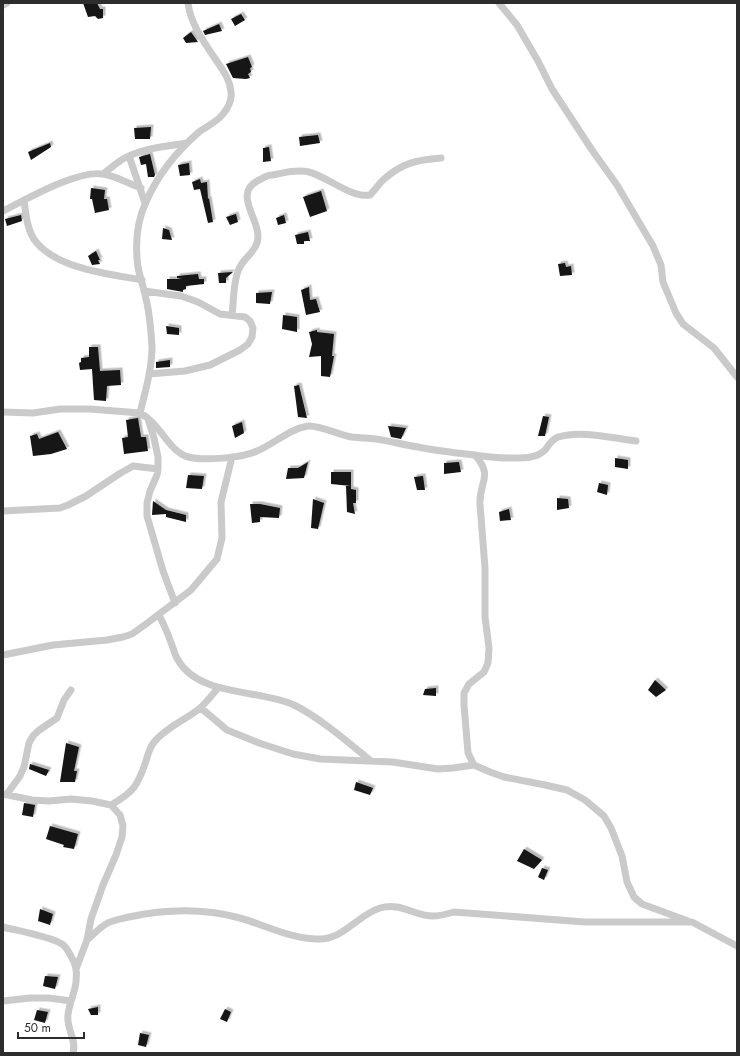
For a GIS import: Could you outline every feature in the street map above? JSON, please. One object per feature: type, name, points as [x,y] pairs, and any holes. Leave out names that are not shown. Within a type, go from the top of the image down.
[{"type":"street","points":[[3,5],[7,3]]},
{"type":"street","points":[[140,413],[149,374],[152,348],[147,301],[138,267],[137,234],[145,203],[165,168],[187,143],[222,116],[230,101],[231,92],[223,69],[194,24],[188,9],[188,3]]},
{"type":"street","points":[[499,3],[517,25],[552,89],[617,185],[653,246],[661,265],[663,282],[670,302],[676,313],[683,324],[714,348],[737,377]]},
{"type":"street","points":[[103,174],[118,162],[129,156],[153,149],[187,143]]},
{"type":"street","points":[[129,156],[145,203]]},
{"type":"street","points":[[232,315],[236,279],[241,265],[258,243],[259,234],[246,200],[249,189],[254,182],[268,175],[308,172],[358,194],[370,195],[375,191],[381,182],[394,171],[408,163],[441,158]]},
{"type":"street","points":[[3,211],[24,200],[81,176],[103,174],[140,188]]},
{"type":"street","points":[[24,200],[30,232],[35,241],[47,252],[66,263],[80,268],[142,280]]},
{"type":"street","points":[[144,291],[181,296],[198,302],[220,314],[245,317],[250,321],[253,328],[252,337],[248,344],[240,350],[210,365],[185,371],[149,374]]},
{"type":"street","points":[[3,412],[33,413],[60,409],[90,409],[140,413],[147,417],[178,451],[187,457],[201,459],[245,455],[257,451],[284,435],[309,426],[323,428],[337,434],[376,439],[417,447],[512,459],[529,458],[544,451],[553,440],[558,437],[586,434],[636,441]]},
{"type":"street","points":[[147,417],[154,438],[158,458],[158,469],[157,476],[150,491],[146,516],[163,572],[175,603]]},
{"type":"street","points":[[474,765],[468,753],[464,693],[469,684],[484,672],[488,663],[489,648],[485,617],[485,568],[480,495],[485,479],[485,472],[482,463],[475,455]]},
{"type":"street","points":[[3,655],[53,645],[107,640],[132,634],[191,590],[217,559],[222,538],[221,502],[232,457]]},
{"type":"street","points":[[3,511],[60,508],[68,506],[133,466],[158,469]]},
{"type":"street","points":[[159,615],[177,659],[185,670],[218,688],[275,699],[294,705],[317,719],[371,761]]},
{"type":"street","points":[[111,805],[129,794],[134,788],[154,742],[167,730],[200,708],[218,688]]},
{"type":"street","points":[[71,690],[64,700],[57,718],[33,736],[29,743],[24,767],[20,776],[5,794],[32,800],[50,801],[71,799],[111,805],[120,815],[123,826],[122,836],[116,855],[91,919],[87,940],[76,969],[76,981],[68,1015],[68,1021],[74,1039],[73,1053]]},
{"type":"street","points":[[200,708],[227,730],[259,743],[293,754],[320,760],[393,762],[438,769],[474,765],[504,777],[567,790],[585,800],[604,816],[618,842],[628,882],[634,897],[642,904],[692,922],[737,946]]},
{"type":"street","points":[[87,940],[105,924],[111,921],[169,910],[200,911],[241,918],[288,934],[316,939],[324,939],[333,936],[351,926],[372,910],[393,906],[424,915],[433,916],[454,912],[585,922],[692,922]]},
{"type":"street","points":[[3,927],[53,939],[64,944],[76,969]]},
{"type":"street","points":[[3,1001],[30,998],[49,998],[71,1001]]},
{"type":"building","points":[[83,3],[97,3],[100,9],[103,9],[103,18],[98,19],[95,16],[88,17]]},
{"type":"building","points":[[241,14],[245,20],[235,26],[231,19]]},
{"type":"building","points":[[219,24],[222,31],[205,35],[203,31]]},
{"type":"building","points":[[191,32],[198,42],[186,43],[183,38]]},
{"type":"building","points":[[248,57],[252,67],[250,68],[251,72],[248,74],[250,78],[233,78],[226,64]]},
{"type":"building","points":[[151,127],[150,139],[135,139],[134,128]]},
{"type":"building","points":[[318,135],[320,143],[300,146],[299,137]]},
{"type":"building","points":[[50,143],[51,147],[31,160],[28,152]]},
{"type":"building","points":[[269,147],[271,161],[263,162],[263,148]]},
{"type":"building","points":[[150,154],[155,175],[154,177],[148,177],[146,164],[141,165],[139,157]]},
{"type":"building","points":[[189,163],[190,175],[180,176],[178,165]]},
{"type":"building","points":[[200,179],[201,183],[207,182],[208,199],[209,198],[213,222],[208,223],[200,189],[194,190],[192,182]]},
{"type":"building","points":[[91,188],[105,190],[104,199],[107,199],[109,210],[95,213],[92,199],[90,199]]},
{"type":"building","points":[[321,191],[327,211],[310,217],[303,197]]},
{"type":"building","points":[[236,214],[238,222],[230,225],[226,217]]},
{"type":"building","points":[[21,215],[22,221],[7,226],[5,219]]},
{"type":"building","points":[[284,215],[286,223],[278,225],[276,218]]},
{"type":"building","points":[[163,228],[169,230],[172,240],[162,239]]},
{"type":"building","points":[[308,232],[310,241],[304,241],[304,244],[297,244],[295,235]]},
{"type":"building","points":[[96,251],[100,264],[92,265],[88,256]]},
{"type":"building","points":[[565,263],[566,267],[571,266],[572,275],[560,276],[558,264]]},
{"type":"building","points":[[233,272],[226,278],[226,283],[219,283],[218,273]]},
{"type":"building","points":[[198,274],[199,279],[204,279],[204,284],[186,286],[186,289],[183,290],[183,292],[167,289],[167,279],[182,279],[177,278],[177,276]]},
{"type":"building","points":[[309,287],[310,300],[316,299],[320,312],[306,315],[301,290]]},
{"type":"building","points":[[272,292],[270,304],[256,303],[256,293]]},
{"type":"building","points":[[283,315],[297,317],[297,332],[282,329]]},
{"type":"building","points":[[166,326],[179,328],[179,335],[167,334]]},
{"type":"building","points":[[317,330],[317,332],[334,334],[332,356],[334,356],[330,377],[321,376],[321,356],[309,357],[312,344],[309,332]]},
{"type":"building","points":[[89,347],[98,347],[100,371],[120,370],[121,385],[107,386],[106,401],[94,400],[92,369],[80,370],[79,363],[81,362],[81,358],[89,357]]},
{"type":"building","points":[[170,360],[170,367],[156,368],[156,362]]},
{"type":"building","points":[[299,385],[307,418],[298,417],[294,386]]},
{"type":"building","points":[[543,416],[549,417],[545,436],[538,436]]},
{"type":"building","points":[[138,418],[141,437],[146,437],[148,451],[124,454],[122,438],[128,437],[126,420]]},
{"type":"building","points":[[242,422],[244,433],[235,438],[232,426]]},
{"type":"building","points":[[388,426],[406,428],[401,439],[391,437]]},
{"type":"building","points":[[58,432],[67,449],[51,454],[33,456],[30,436],[37,434],[39,439]]},
{"type":"building","points":[[615,458],[628,460],[628,469],[615,467]]},
{"type":"building","points":[[308,462],[304,478],[286,479],[288,468],[298,468]]},
{"type":"building","points":[[459,462],[461,472],[444,474],[444,463]]},
{"type":"building","points":[[331,472],[351,472],[351,486],[331,484]]},
{"type":"building","points":[[188,475],[204,476],[202,489],[186,488]]},
{"type":"building","points":[[423,476],[425,490],[417,490],[414,477]]},
{"type":"building","points":[[599,483],[608,485],[607,495],[597,492]]},
{"type":"building","points":[[346,486],[351,486],[351,489],[356,490],[356,503],[353,503],[355,514],[347,512]]},
{"type":"building","points":[[557,498],[568,499],[569,508],[557,510]]},
{"type":"building","points":[[313,499],[324,503],[318,529],[311,528]]},
{"type":"building","points":[[153,501],[166,510],[186,515],[186,522],[166,517],[166,514],[152,515]]},
{"type":"building","points":[[250,504],[260,504],[280,508],[279,518],[260,517],[260,522],[252,523]]},
{"type":"building","points":[[509,509],[511,520],[500,521],[499,512]]},
{"type":"building","points":[[655,680],[666,690],[656,697],[648,690]]},
{"type":"building","points":[[436,688],[436,696],[423,695],[425,689]]},
{"type":"building","points":[[66,743],[79,747],[74,771],[77,771],[75,782],[60,782]]},
{"type":"building","points":[[30,764],[49,770],[46,776],[29,769]]},
{"type":"building","points":[[356,782],[373,788],[370,795],[354,790]]},
{"type":"building","points":[[24,803],[35,805],[33,817],[22,815]]},
{"type":"building","points":[[50,826],[78,834],[74,849],[63,847],[64,845],[46,839]]},
{"type":"building","points":[[524,849],[542,860],[534,869],[517,861]]},
{"type":"building","points":[[542,868],[548,870],[544,880],[538,877]]},
{"type":"building","points":[[40,909],[53,914],[50,925],[38,921]]},
{"type":"building","points":[[45,976],[58,977],[55,989],[43,986]]},
{"type":"building","points":[[98,1007],[98,1015],[91,1015],[88,1009]]},
{"type":"building","points":[[225,1009],[231,1012],[227,1022],[220,1019]]},
{"type":"building","points":[[37,1010],[48,1012],[45,1023],[34,1020]]},
{"type":"building","points":[[140,1033],[149,1035],[146,1047],[138,1045]]}]
